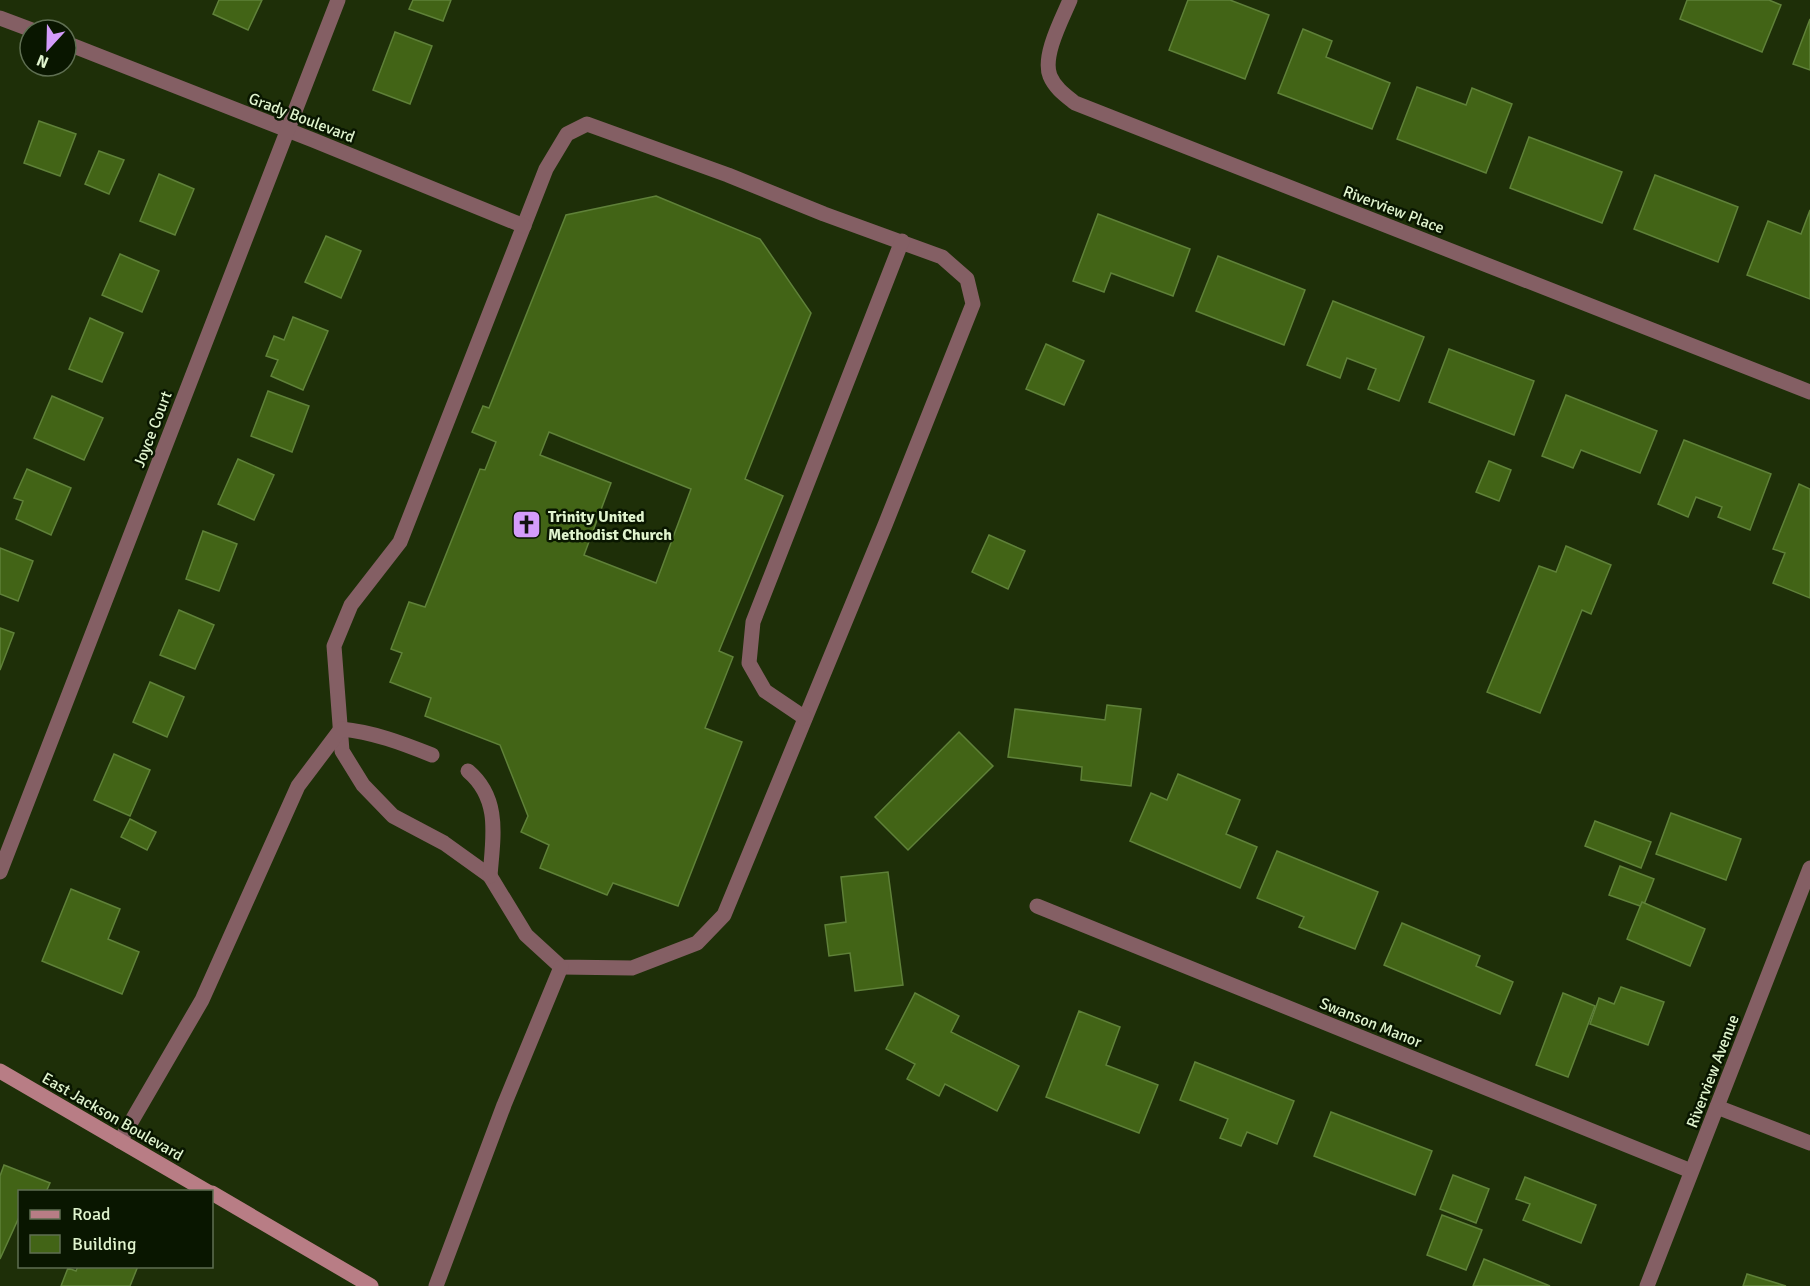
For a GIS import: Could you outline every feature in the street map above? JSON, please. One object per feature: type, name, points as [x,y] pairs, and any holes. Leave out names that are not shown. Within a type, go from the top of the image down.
[{"type":"main road","name":"East Jackson Boulevard","points":[[0,1071],[206,1190]]},
{"type":"main road","name":"East Jackson Boulevard","points":[[213,1194],[371,1286]]},
{"type":"street","name":"Joyce Court","points":[[0,872],[338,0]]},
{"type":"street","name":"Riverview Place","points":[[1070,0],[1049,53],[1049,75],[1060,91],[1075,103],[1810,392]]},
{"type":"street","points":[[0,18],[18,25]]},
{"type":"street","name":"Grady Boulevard","points":[[78,49],[524,225]]},
{"type":"street","points":[[587,124],[902,241],[942,257],[967,279],[973,304],[724,915],[697,942],[632,968],[561,967],[526,935],[490,876],[444,843],[393,816],[363,786],[342,751],[334,645],[351,604],[400,542],[546,169],[567,134],[587,124]]},
{"type":"street","points":[[805,718],[765,691],[749,663],[753,622],[902,241]]},
{"type":"street","points":[[341,729],[363,731],[401,742],[432,756]]},
{"type":"street","points":[[120,1141],[202,999],[298,786],[341,729]]},
{"type":"street","points":[[468,771],[478,779],[490,800],[494,830],[490,876]]},
{"type":"street","name":"Riverview Avenue","points":[[1647,1286],[1810,868]]},
{"type":"street","name":"Swanson Manor","points":[[1037,906],[1691,1171]]},
{"type":"street","points":[[436,1286],[504,1105],[561,967]]},
{"type":"street","points":[[1717,1107],[1810,1143]]},
{"type":"building","points":[[219,0],[262,0],[248,30],[213,14]]},
{"type":"building","points":[[413,0],[451,0],[443,21],[409,9]]},
{"type":"building","points":[[1188,0],[1230,0],[1269,15],[1245,79],[1169,50]]},
{"type":"building","points":[[1687,0],[1769,0],[1781,5],[1762,52],[1680,19]]},
{"type":"building","points":[[1810,19],[1810,70],[1793,64]]},
{"type":"building","points":[[1303,29],[1332,41],[1326,57],[1390,83],[1372,129],[1278,93]]},
{"type":"building","points":[[395,32],[432,46],[410,104],[373,90]]},
{"type":"building","points":[[1417,87],[1466,105],[1472,88],[1512,104],[1486,173],[1397,139]]},
{"type":"building","points":[[39,121],[76,134],[60,176],[24,163]]},
{"type":"building","points":[[1529,137],[1622,172],[1602,223],[1510,188]]},
{"type":"building","points":[[99,151],[124,160],[109,194],[85,184]]},
{"type":"building","points":[[159,174],[194,189],[175,235],[140,221]]},
{"type":"building","points":[[1655,175],[1738,207],[1718,262],[1634,229]]},
{"type":"building","name":"Trinity United Methodist Church","points":[[656,196],[760,239],[811,313],[745,479],[783,496],[719,651],[733,657],[705,728],[742,742],[678,906],[613,883],[607,895],[540,868],[549,845],[521,832],[528,816],[500,745],[425,716],[431,698],[390,682],[402,653],[391,649],[409,602],[425,607],[480,469],[485,470],[496,442],[472,432],[483,406],[489,408],[566,215]],"holes":[[[549,432],[691,489],[656,583],[584,555],[611,483],[540,455]]]},
{"type":"building","points":[[1810,210],[1810,299],[1747,275],[1768,221],[1801,234]]},
{"type":"building","points":[[1098,214],[1190,249],[1173,296],[1111,273],[1104,292],[1073,281]]},
{"type":"building","points":[[326,236],[361,251],[341,298],[305,282]]},
{"type":"building","points":[[120,254],[159,271],[142,312],[102,295]]},
{"type":"building","points":[[1218,256],[1305,290],[1284,345],[1196,311]]},
{"type":"building","points":[[1333,301],[1424,337],[1399,401],[1368,389],[1376,369],[1347,358],[1340,378],[1307,365]]},
{"type":"building","points":[[293,317],[328,331],[303,390],[271,376],[278,360],[266,356],[274,336],[284,340]]},
{"type":"building","points":[[90,318],[123,333],[102,382],[69,369]]},
{"type":"building","points":[[1046,344],[1084,361],[1064,405],[1026,389]]},
{"type":"building","points":[[1449,349],[1534,381],[1514,435],[1429,402]]},
{"type":"building","points":[[268,391],[309,406],[292,452],[251,436]]},
{"type":"building","points":[[1566,395],[1657,431],[1640,473],[1581,450],[1573,468],[1542,456]]},
{"type":"building","points":[[52,396],[103,418],[84,460],[34,438]]},
{"type":"building","points":[[1684,440],[1771,474],[1750,530],[1718,517],[1722,507],[1696,497],[1688,517],[1658,504]]},
{"type":"building","points":[[238,459],[274,475],[254,520],[218,504]]},
{"type":"building","points":[[1489,461],[1511,470],[1499,501],[1476,492]]},
{"type":"building","points":[[27,469],[71,488],[51,535],[16,519],[23,501],[14,498]]},
{"type":"building","points":[[1799,484],[1810,489],[1810,598],[1773,583],[1785,553],[1773,549]]},
{"type":"building","points":[[203,531],[237,544],[219,591],[186,579]]},
{"type":"building","points":[[989,535],[1025,551],[1008,589],[972,572]]},
{"type":"building","points":[[1566,546],[1611,565],[1591,614],[1582,610],[1540,713],[1487,692],[1539,566],[1556,572]]},
{"type":"building","points":[[0,548],[33,561],[18,601],[0,594]]},
{"type":"building","points":[[179,610],[214,625],[195,669],[160,655]]},
{"type":"building","points":[[0,628],[14,633],[0,670]]},
{"type":"building","points":[[150,682],[184,697],[167,737],[133,722]]},
{"type":"building","points":[[1107,705],[1141,709],[1131,786],[1081,780],[1082,767],[1008,757],[1015,709],[1105,720]]},
{"type":"building","points":[[959,732],[993,766],[908,850],[875,817]]},
{"type":"building","points":[[114,754],[150,770],[130,816],[94,800]]},
{"type":"building","points":[[1178,774],[1240,800],[1226,834],[1257,847],[1240,888],[1130,841],[1151,793],[1167,800]]},
{"type":"building","points":[[1671,813],[1741,839],[1726,880],[1656,854]]},
{"type":"building","points":[[130,819],[156,832],[147,850],[121,837]]},
{"type":"building","points":[[1595,821],[1651,842],[1641,868],[1585,846]]},
{"type":"building","points":[[1277,851],[1378,892],[1355,949],[1299,927],[1304,917],[1257,898]]},
{"type":"building","points":[[1620,866],[1654,879],[1643,907],[1609,895]]},
{"type":"building","points":[[888,872],[903,985],[855,991],[850,953],[829,956],[825,925],[846,922],[841,877]]},
{"type":"building","points":[[71,889],[120,909],[108,939],[139,952],[122,994],[42,961]]},
{"type":"building","points":[[1642,902],[1705,929],[1690,966],[1627,939]]},
{"type":"building","points":[[1402,923],[1480,956],[1476,966],[1513,982],[1500,1014],[1384,965]]},
{"type":"building","points":[[1621,987],[1664,1002],[1648,1045],[1590,1024],[1599,998],[1614,1004]]},
{"type":"building","points":[[915,993],[959,1016],[951,1032],[1019,1066],[997,1111],[945,1084],[939,1096],[907,1079],[915,1064],[886,1049]]},
{"type":"building","points":[[1563,993],[1595,1006],[1568,1077],[1536,1065]]},
{"type":"building","points":[[1079,1011],[1120,1027],[1106,1065],[1158,1085],[1139,1133],[1046,1097]]},
{"type":"building","points":[[1195,1062],[1294,1101],[1277,1144],[1247,1132],[1241,1146],[1220,1138],[1228,1119],[1180,1100]]},
{"type":"building","points":[[1331,1112],[1432,1151],[1415,1195],[1314,1156]]},
{"type":"building","points":[[4,1165],[50,1183],[47,1190],[18,1190],[18,1219],[0,1259],[0,1176]]},
{"type":"building","points":[[1453,1175],[1489,1189],[1476,1223],[1440,1209]]},
{"type":"building","points":[[1525,1177],[1596,1205],[1581,1243],[1523,1220],[1530,1204],[1516,1199]]},
{"type":"building","points":[[1442,1215],[1482,1230],[1466,1270],[1427,1255]]},
{"type":"building","points":[[1484,1259],[1550,1286],[1473,1286]]},
{"type":"building","points":[[68,1268],[76,1271],[77,1268],[137,1268],[130,1286],[61,1286]]},
{"type":"building","points":[[1747,1274],[1786,1286],[1743,1286]]},
{"type":"place","name":"Trinity United Methodist Church","points":[[527,525]]}]
